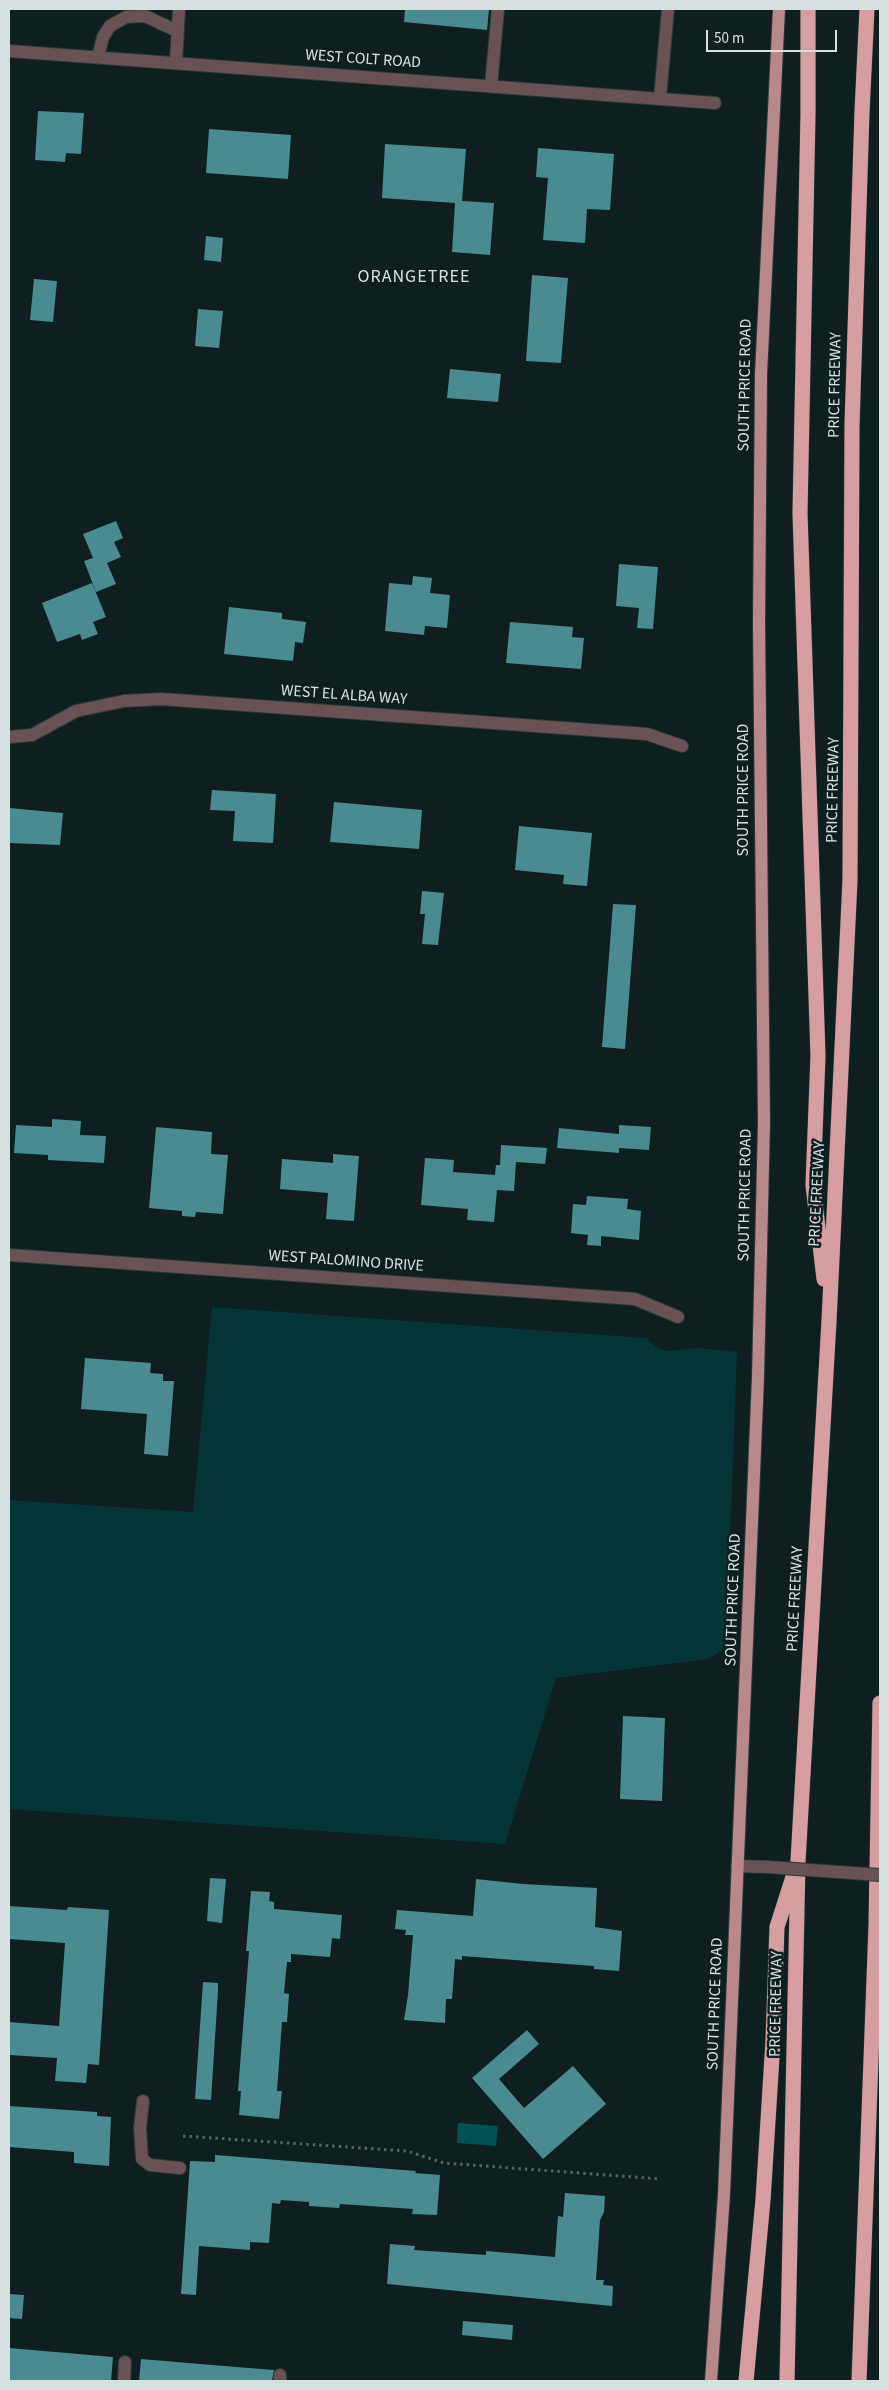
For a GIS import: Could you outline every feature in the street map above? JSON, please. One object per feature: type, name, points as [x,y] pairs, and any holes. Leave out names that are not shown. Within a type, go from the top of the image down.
[{"type":"highway","points":[[808,9],[808,114],[800,513],[818,1056],[813,1185],[829,1321]]},
{"type":"highway","name":"PRICE FREEWAY","points":[[788,2381],[798,1861],[829,1321],[850,880],[852,425],[862,112],[868,9]]},
{"type":"highway","points":[[859,2381],[876,1926],[880,1703]]},
{"type":"highway","points":[[746,2381],[773,2041],[777,1927],[798,1861]]},
{"type":"highway","points":[[876,1926],[880,1942]]},
{"type":"main road","name":"SOUTH PRICE ROAD","points":[[711,2381],[724,2194],[759,1367],[764,1123],[759,633],[761,374],[779,9]]},
{"type":"street","points":[[176,63],[179,9]]},
{"type":"street","points":[[491,86],[498,9]]},
{"type":"street","points":[[660,98],[668,9]]},
{"type":"street","points":[[98,57],[106,31],[110,26],[126,17],[145,16],[177,31]]},
{"type":"street","name":"WEST COLT ROAD","points":[[9,51],[715,103]]},
{"type":"street","name":"WEST EL ALBA WAY","points":[[9,737],[32,735],[76,710],[124,701],[161,699],[647,734],[682,746]]},
{"type":"street","name":"WEST PALOMINO DRIVE","points":[[9,1255],[635,1299],[678,1317]]},
{"type":"street","points":[[737,1866],[880,1875]]},
{"type":"street","points":[[143,2101],[140,2128],[142,2160],[150,2165],[180,2168]]},
{"type":"street","points":[[124,2381],[125,2362]]},
{"type":"path","points":[[183,2136],[408,2151],[444,2163],[662,2179]]},
{"type":"shaded area","points":[[212,1307],[646,1338],[656,1347],[666,1351],[698,1348],[737,1352],[726,1647],[709,1659],[556,1678],[505,1844],[9,1809],[9,1500],[193,1512]]},
{"type":"shaded area","points":[[458,2123],[498,2126],[496,2146],[457,2143]]},
{"type":"building","points":[[405,9],[489,9],[487,30],[404,22]]},
{"type":"building","points":[[38,111],[84,113],[81,154],[66,153],[65,162],[35,160]]},
{"type":"building","points":[[209,129],[291,135],[288,179],[206,173]]},
{"type":"building","points":[[385,144],[466,149],[462,201],[494,203],[490,255],[452,252],[455,203],[382,198]]},
{"type":"building","points":[[538,148],[614,154],[610,210],[587,209],[585,243],[543,240],[548,178],[536,177]]},
{"type":"building","points":[[206,236],[223,238],[221,262],[204,260]]},
{"type":"building","points":[[532,275],[568,278],[561,363],[526,361]]},
{"type":"building","points":[[34,279],[57,281],[53,322],[30,320]]},
{"type":"building","points":[[198,309],[223,311],[219,348],[195,346]]},
{"type":"building","points":[[450,369],[501,374],[498,402],[447,398]]},
{"type":"building","points":[[116,521],[123,538],[114,542],[121,557],[107,563],[116,584],[96,592],[84,561],[93,558],[83,534]]},
{"type":"building","points":[[619,564],[658,567],[653,629],[637,628],[639,608],[616,606]]},
{"type":"building","points":[[413,576],[432,578],[430,593],[450,595],[447,628],[425,626],[424,635],[385,631],[389,583],[412,585]]},
{"type":"building","points":[[92,583],[106,617],[93,622],[98,634],[82,640],[80,634],[57,642],[42,603]]},
{"type":"building","points":[[229,607],[282,613],[282,619],[306,622],[303,643],[295,642],[293,661],[224,654]]},
{"type":"building","points":[[510,622],[573,627],[572,637],[584,638],[581,669],[506,663]]},
{"type":"building","points":[[212,790],[276,794],[273,843],[233,841],[235,811],[210,810]]},
{"type":"building","points":[[334,802],[422,810],[419,849],[330,842]]},
{"type":"building","points":[[9,808],[63,813],[60,845],[9,843]]},
{"type":"building","points":[[519,826],[592,833],[587,886],[563,884],[564,875],[515,870]]},
{"type":"building","points":[[422,891],[444,893],[438,945],[422,944],[425,914],[420,914]]},
{"type":"building","points":[[613,904],[636,905],[625,1049],[602,1047]]},
{"type":"building","points":[[52,1119],[81,1121],[80,1135],[106,1136],[104,1163],[48,1160],[48,1155],[14,1153],[16,1125],[52,1127]]},
{"type":"building","points":[[619,1125],[651,1127],[649,1150],[619,1148],[619,1153],[557,1148],[559,1128],[619,1134]]},
{"type":"building","points":[[156,1127],[212,1132],[211,1154],[228,1155],[223,1214],[196,1212],[195,1217],[182,1216],[182,1211],[149,1208]]},
{"type":"building","points":[[501,1145],[547,1148],[545,1164],[516,1162],[514,1191],[497,1190],[494,1222],[467,1220],[468,1209],[421,1205],[425,1158],[454,1160],[453,1172],[495,1175],[496,1165],[500,1165]]},
{"type":"building","points":[[333,1154],[359,1156],[354,1221],[326,1219],[328,1193],[280,1189],[282,1159],[333,1163]]},
{"type":"building","points":[[587,1196],[628,1199],[627,1209],[641,1211],[639,1240],[601,1236],[601,1246],[587,1245],[588,1235],[571,1233],[573,1204],[586,1205]]},
{"type":"building","points":[[85,1358],[151,1363],[150,1373],[163,1374],[163,1381],[174,1381],[168,1456],[144,1454],[147,1414],[81,1409]]},
{"type":"building","points":[[623,1716],[665,1718],[662,1801],[620,1799]]},
{"type":"building","points":[[210,1878],[226,1879],[222,1923],[207,1921]]},
{"type":"building","points":[[476,1879],[597,1888],[595,1927],[622,1931],[619,1971],[594,1969],[594,1966],[462,1956],[462,1960],[455,1959],[452,1999],[446,1999],[445,2023],[404,2020],[413,1935],[405,1935],[406,1930],[395,1929],[397,1910],[473,1916]]},
{"type":"building","points":[[251,1891],[270,1892],[269,1901],[274,1902],[274,1909],[342,1915],[340,1939],[332,1938],[330,1957],[291,1954],[291,1962],[287,1962],[284,1993],[289,1994],[287,2022],[282,2022],[277,2091],[282,2091],[279,2119],[239,2115],[241,2091],[238,2091],[249,1951],[246,1951]]},
{"type":"building","points":[[9,1906],[67,1910],[68,1907],[109,1910],[99,2065],[88,2064],[86,2083],[55,2081],[57,2058],[9,2055],[9,2022],[59,2026],[65,1943],[9,1939]]},
{"type":"building","points":[[203,1982],[218,1983],[211,2100],[195,2099]]},
{"type":"building","points":[[527,2030],[539,2044],[499,2079],[524,2108],[573,2066],[606,2104],[543,2159],[472,2078]]},
{"type":"building","points":[[9,2106],[97,2112],[97,2116],[111,2117],[109,2166],[74,2163],[74,2152],[9,2147]]},
{"type":"building","points":[[215,2155],[416,2171],[415,2173],[440,2175],[437,2215],[412,2214],[413,2209],[340,2204],[339,2208],[309,2206],[309,2202],[281,2200],[280,2204],[272,2203],[269,2243],[250,2242],[250,2250],[199,2246],[196,2295],[181,2294],[190,2161],[215,2162]]},
{"type":"building","points":[[565,2193],[605,2196],[604,2212],[600,2220],[596,2280],[604,2280],[603,2285],[613,2286],[612,2306],[387,2284],[390,2244],[415,2246],[414,2250],[486,2255],[486,2251],[555,2257],[558,2216],[563,2217]]},
{"type":"building","points":[[9,2294],[24,2295],[22,2319],[9,2318]]},
{"type":"building","points":[[463,2321],[513,2325],[512,2340],[462,2335]]},
{"type":"building","points":[[9,2348],[113,2357],[111,2381],[9,2381]]},
{"type":"building","points":[[141,2359],[274,2370],[272,2381],[139,2381]]},
{"type":"district","name":"ORANGETREE","points":[[414,278]]}]
